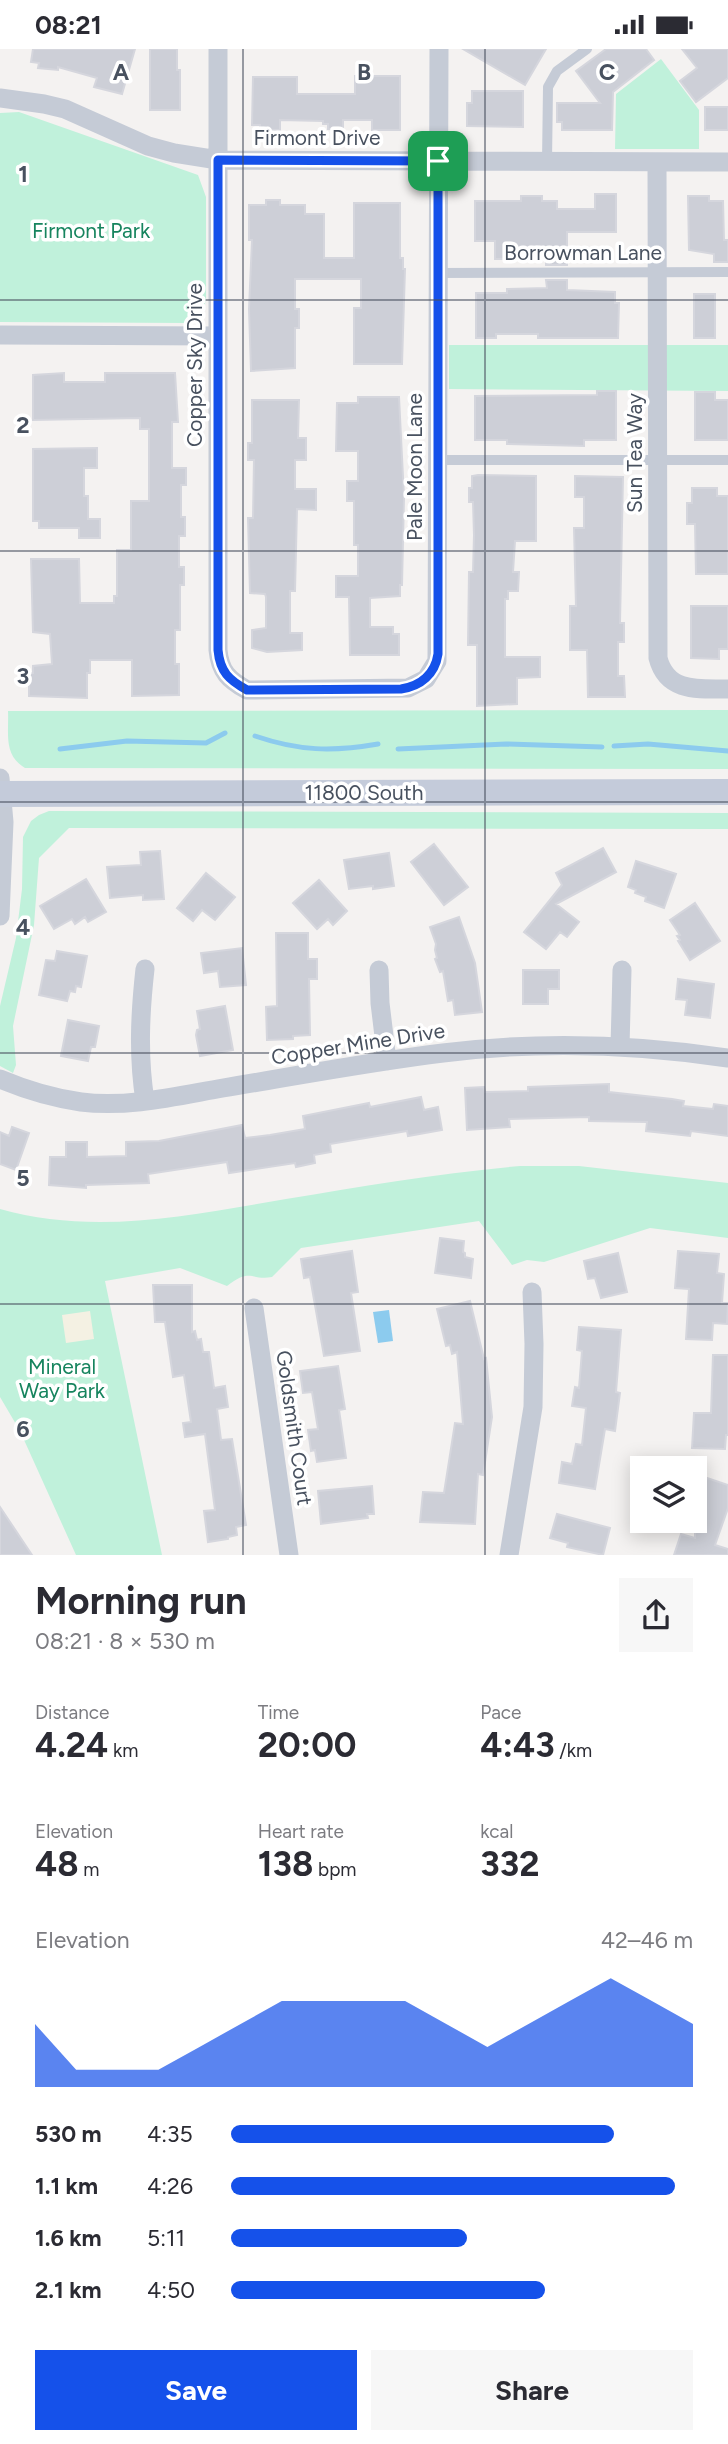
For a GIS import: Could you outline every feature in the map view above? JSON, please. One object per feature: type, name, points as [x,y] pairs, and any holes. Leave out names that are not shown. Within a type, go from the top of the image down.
[{"type":"main road","name":"11800 South","points":[[1,788],[728,792]]},
{"type":"street","name":"Copper Sky Drive","points":[[218,49],[218,650],[228,680]]},
{"type":"street","name":"Pale Moon Lane","points":[[228,680],[247,690],[401,689],[415,687],[426,679],[434,667],[438,654],[439,49]]},
{"type":"street","name":"Firmont Drive","points":[[0,98],[65,109],[148,146],[218,160],[728,162]]},
{"type":"street","name":"Sun Tea Way","points":[[657,162],[660,665],[669,679],[681,687],[728,689]]},
{"type":"street","points":[[0,335],[218,336]]},
{"type":"street","points":[[0,916],[4,831],[1,788]]},
{"type":"street","points":[[145,969],[139,1047],[145,1101]]},
{"type":"street","points":[[379,970],[387,1061]]},
{"type":"street","points":[[620,1047],[622,970]]},
{"type":"street","name":"Copper Mine Drive","points":[[0,1079],[52,1097],[114,1104],[387,1061],[503,1047],[620,1047],[728,1058]]},
{"type":"street","points":[[509,1555],[533,1407],[532,1292]]},
{"type":"street","name":"Goldsmith Court","points":[[254,1308],[289,1555]]},
{"type":"lane","points":[[547,162],[548,87],[557,71],[587,49]]},
{"type":"lane","name":"Borrowman Lane","points":[[438,273],[728,272]]},
{"type":"lane","points":[[438,460],[728,460]]},
{"type":"green space","points":[[661,59],[699,110],[699,149],[615,149],[616,94]]},
{"type":"green space","name":"Firmont Park","points":[[19,112],[198,175],[206,197],[206,299],[201,320],[186,323],[0,322],[0,113]]},
{"type":"green space","points":[[449,345],[728,345],[728,391],[449,389]]},
{"type":"green space","points":[[728,710],[728,769],[25,768],[13,757],[8,735],[8,711]]},
{"type":"green space","points":[[49,811],[728,813],[728,829],[69,828],[39,858],[34,925],[13,1026],[16,1065],[13,1073],[0,1066],[0,1006],[16,938],[22,889],[23,837],[31,821]]},
{"type":"green space","name":"Mineral Way Park","points":[[520,1166],[579,1166],[728,1183],[728,1238],[650,1228],[544,1262],[527,1260],[512,1265],[479,1221],[301,1248],[272,1277],[241,1277],[227,1286],[180,1268],[105,1281],[162,1555],[76,1555],[20,1431],[0,1397],[0,1209],[72,1221],[143,1220],[403,1180]]},
{"type":"sand","points":[[90,1311],[94,1339],[66,1343],[62,1315]]},
{"type":"water","points":[[389,1310],[393,1341],[378,1343],[373,1312]]},
{"type":"building","points":[[33,49],[135,49],[122,94],[94,87],[97,78],[58,67],[58,70],[38,68],[39,63],[31,62]]},
{"type":"building","points":[[150,49],[177,49],[180,110],[150,110]]},
{"type":"building","points":[[463,49],[546,49],[525,85]]},
{"type":"building","points":[[606,49],[646,49],[654,60],[613,92],[612,130],[562,130],[562,122],[557,122],[557,103],[600,103],[576,71]]},
{"type":"building","points":[[682,49],[728,49],[728,78],[696,102],[680,81],[697,68]]},
{"type":"building","points":[[355,76],[400,76],[400,130],[372,130],[372,120],[343,120],[343,130],[328,129],[328,124],[323,124],[323,121],[280,120],[280,130],[260,130],[260,125],[252,125],[253,77],[297,77],[297,94],[355,94]]},
{"type":"building","points":[[472,91],[523,91],[523,127],[467,126],[467,103],[472,103]]},
{"type":"building","points":[[705,107],[728,107],[728,130],[705,130]]},
{"type":"building","points":[[595,194],[616,194],[616,232],[567,232],[567,265],[546,265],[546,254],[516,254],[516,259],[495,259],[495,241],[475,241],[475,201],[521,201],[521,196],[542,196],[542,201],[557,201],[557,209],[595,209]]},
{"type":"building","points":[[688,196],[709,196],[709,201],[723,201],[724,240],[728,240],[728,262],[714,262],[714,254],[689,250]]},
{"type":"building","points":[[266,200],[280,200],[280,205],[305,205],[305,214],[324,214],[324,258],[354,258],[354,203],[400,203],[400,258],[403,258],[405,269],[402,364],[354,364],[354,308],[361,308],[361,279],[295,279],[295,309],[299,309],[299,328],[295,328],[295,368],[251,371],[249,309],[252,240],[249,240],[249,205],[266,205]]},
{"type":"building","points":[[546,280],[567,280],[567,290],[615,292],[615,303],[619,303],[618,338],[538,338],[538,334],[496,334],[496,338],[476,338],[476,293],[507,293],[507,289],[547,288]]},
{"type":"building","points":[[694,294],[715,294],[715,338],[694,338]]},
{"type":"building","points":[[64,373],[64,382],[105,382],[105,373],[175,373],[178,422],[172,422],[172,468],[186,468],[186,485],[181,485],[181,517],[185,517],[185,536],[179,536],[179,567],[184,567],[184,585],[180,585],[180,630],[175,630],[179,695],[132,696],[132,660],[90,660],[87,698],[29,696],[29,673],[33,673],[33,666],[52,664],[50,634],[33,632],[31,559],[79,559],[80,603],[114,603],[114,596],[117,596],[117,550],[131,550],[131,501],[149,501],[149,429],[140,429],[140,418],[33,420],[33,375]]},
{"type":"building","points":[[597,391],[616,391],[616,440],[584,440],[584,446],[507,444],[507,440],[475,440],[475,396],[597,395]]},
{"type":"building","points":[[695,392],[715,392],[715,400],[728,400],[728,440],[695,440]]},
{"type":"building","points":[[358,397],[399,397],[404,497],[402,585],[400,596],[370,598],[370,627],[393,627],[393,634],[399,634],[399,655],[350,655],[349,597],[336,597],[336,576],[358,576],[358,545],[354,545],[354,501],[347,501],[347,481],[358,481],[358,451],[336,451],[337,403],[358,403]]},
{"type":"building","points":[[252,400],[299,400],[298,438],[306,438],[306,460],[295,460],[295,489],[316,489],[316,510],[297,509],[295,591],[290,591],[290,633],[302,633],[302,650],[267,652],[252,648],[252,630],[266,628],[266,597],[265,594],[250,593],[248,518],[253,518],[254,460],[248,460],[248,443],[252,443]]},
{"type":"building","points":[[97,448],[97,468],[84,468],[84,496],[88,496],[88,519],[100,519],[100,538],[79,538],[79,528],[39,528],[39,521],[33,521],[33,449]]},
{"type":"building","points":[[472,476],[536,476],[536,541],[515,541],[513,572],[519,572],[518,591],[508,591],[508,599],[505,599],[505,657],[540,657],[540,677],[517,678],[517,704],[477,706],[477,645],[468,645],[469,572],[473,572],[474,535],[473,502],[469,502],[469,488],[472,488]]},
{"type":"building","points":[[575,476],[623,477],[620,623],[624,623],[624,642],[618,642],[618,676],[624,676],[625,697],[588,697],[587,650],[570,650],[570,606],[576,606],[574,528],[584,528],[584,497],[575,497]]},
{"type":"building","points":[[692,488],[717,488],[717,496],[728,496],[728,574],[696,574],[695,524],[687,524],[687,503],[692,503]]},
{"type":"building","points":[[691,606],[728,606],[728,649],[719,649],[719,659],[691,658]]},
{"type":"building","points":[[434,844],[468,887],[444,905],[411,862]]},
{"type":"building","points":[[603,848],[616,872],[556,904],[579,922],[567,937],[560,932],[546,949],[524,932],[562,885],[556,873]]},
{"type":"building","points":[[160,851],[164,899],[143,900],[143,895],[110,898],[107,867],[141,865],[140,852]]},
{"type":"building","points":[[389,853],[394,886],[349,889],[344,860]]},
{"type":"building","points":[[636,861],[676,874],[664,908],[645,901],[646,897],[628,887]]},
{"type":"building","points":[[206,873],[235,897],[215,920],[202,910],[193,921],[177,908]]},
{"type":"building","points":[[86,879],[106,912],[88,922],[85,917],[75,924],[72,919],[54,929],[40,906]]},
{"type":"building","points":[[319,880],[347,911],[333,925],[328,919],[317,929],[293,903]]},
{"type":"building","points":[[695,903],[720,941],[690,960],[678,941],[680,940],[677,936],[680,935],[670,920]]},
{"type":"building","points":[[459,917],[475,963],[482,1012],[455,1015],[453,1000],[448,1001],[443,971],[440,972],[435,959],[436,944],[430,927]]},
{"type":"building","points":[[276,933],[308,933],[308,959],[317,959],[317,979],[309,979],[310,1035],[267,1040],[266,1007],[277,1006]]},
{"type":"building","points":[[242,948],[246,985],[220,987],[218,971],[204,973],[201,953]]},
{"type":"building","points":[[57,951],[87,956],[81,987],[76,986],[75,992],[70,991],[67,1001],[39,995],[46,960],[55,961]]},
{"type":"building","points":[[523,970],[559,970],[559,989],[548,989],[548,1004],[523,1004]]},
{"type":"building","points":[[678,979],[714,984],[710,1018],[685,1015],[687,1000],[676,999]]},
{"type":"building","points":[[225,1006],[233,1050],[200,1056],[196,1035],[200,1029],[197,1011]]},
{"type":"building","points":[[68,1020],[99,1026],[95,1047],[91,1047],[88,1061],[61,1056]]},
{"type":"building","points":[[609,1084],[609,1092],[684,1101],[683,1106],[713,1109],[714,1104],[728,1106],[728,1136],[691,1131],[690,1136],[646,1131],[647,1122],[589,1121],[589,1117],[509,1119],[510,1127],[467,1130],[465,1088],[484,1087],[485,1092],[528,1091],[528,1087]]},
{"type":"building","points":[[421,1097],[424,1110],[438,1107],[442,1130],[408,1136],[407,1131],[330,1144],[331,1152],[314,1155],[315,1163],[296,1167],[295,1163],[229,1173],[227,1162],[148,1174],[149,1183],[86,1185],[86,1188],[49,1185],[50,1157],[66,1157],[66,1142],[87,1142],[87,1157],[126,1156],[126,1142],[159,1141],[242,1125],[245,1138],[270,1135],[305,1129],[303,1116],[369,1103],[370,1107]]},
{"type":"building","points":[[12,1127],[29,1133],[16,1170],[0,1164],[0,1132],[9,1136]]},
{"type":"building","points":[[440,1238],[464,1241],[465,1257],[473,1259],[471,1278],[435,1273]]},
{"type":"building","points":[[352,1251],[358,1292],[351,1293],[360,1351],[324,1356],[310,1277],[304,1278],[301,1259]]},
{"type":"building","points":[[678,1251],[719,1254],[717,1273],[724,1274],[722,1303],[728,1303],[727,1324],[713,1323],[712,1340],[686,1339],[689,1289],[675,1288]]},
{"type":"building","points":[[618,1253],[627,1292],[601,1298],[595,1278],[588,1279],[584,1261]]},
{"type":"building","points":[[153,1285],[192,1285],[192,1332],[195,1331],[197,1340],[201,1339],[203,1352],[209,1352],[214,1388],[225,1386],[228,1407],[217,1409],[221,1440],[232,1439],[246,1525],[236,1527],[237,1535],[228,1539],[208,1542],[204,1511],[215,1510],[205,1434],[185,1437],[183,1423],[191,1422],[184,1375],[173,1377],[165,1322],[155,1322]]},
{"type":"building","points":[[470,1301],[484,1359],[486,1358],[492,1417],[483,1475],[478,1474],[475,1524],[420,1522],[423,1492],[444,1493],[455,1423],[463,1424],[457,1352],[452,1354],[450,1345],[446,1346],[437,1309]]},
{"type":"building","points":[[579,1327],[621,1330],[616,1392],[620,1393],[615,1431],[605,1429],[595,1489],[559,1483],[562,1462],[572,1464],[576,1444],[582,1445],[586,1408],[572,1406],[575,1387],[579,1388],[582,1351],[577,1350]]},
{"type":"building","points":[[713,1355],[728,1355],[728,1435],[725,1449],[692,1448],[694,1413],[711,1413]]},
{"type":"building","points":[[338,1366],[345,1409],[339,1410],[346,1458],[317,1462],[315,1450],[311,1451],[308,1430],[318,1429],[312,1392],[303,1393],[300,1371]]},
{"type":"building","points":[[707,1478],[728,1485],[728,1508],[715,1545],[728,1549],[728,1555],[674,1555],[681,1534],[695,1538],[695,1533],[707,1533]]},
{"type":"building","points":[[372,1486],[374,1514],[367,1514],[368,1518],[321,1524],[318,1491]]},
{"type":"building","points":[[0,1507],[32,1555],[0,1555]]},
{"type":"building","points":[[557,1514],[610,1528],[603,1555],[567,1547],[568,1543],[550,1538]]},
{"type":"waterway","points":[[60,749],[127,741],[206,743],[225,733]]},
{"type":"waterway","points":[[255,736],[286,745],[316,749],[378,744]]},
{"type":"waterway","points":[[398,749],[506,744],[602,747]]},
{"type":"waterway","points":[[614,746],[648,744],[728,751]]},
{"type":"route","points":[[218,160],[438,161],[437,661],[426,679],[415,687],[247,690],[228,680],[218,650],[218,160]]}]
